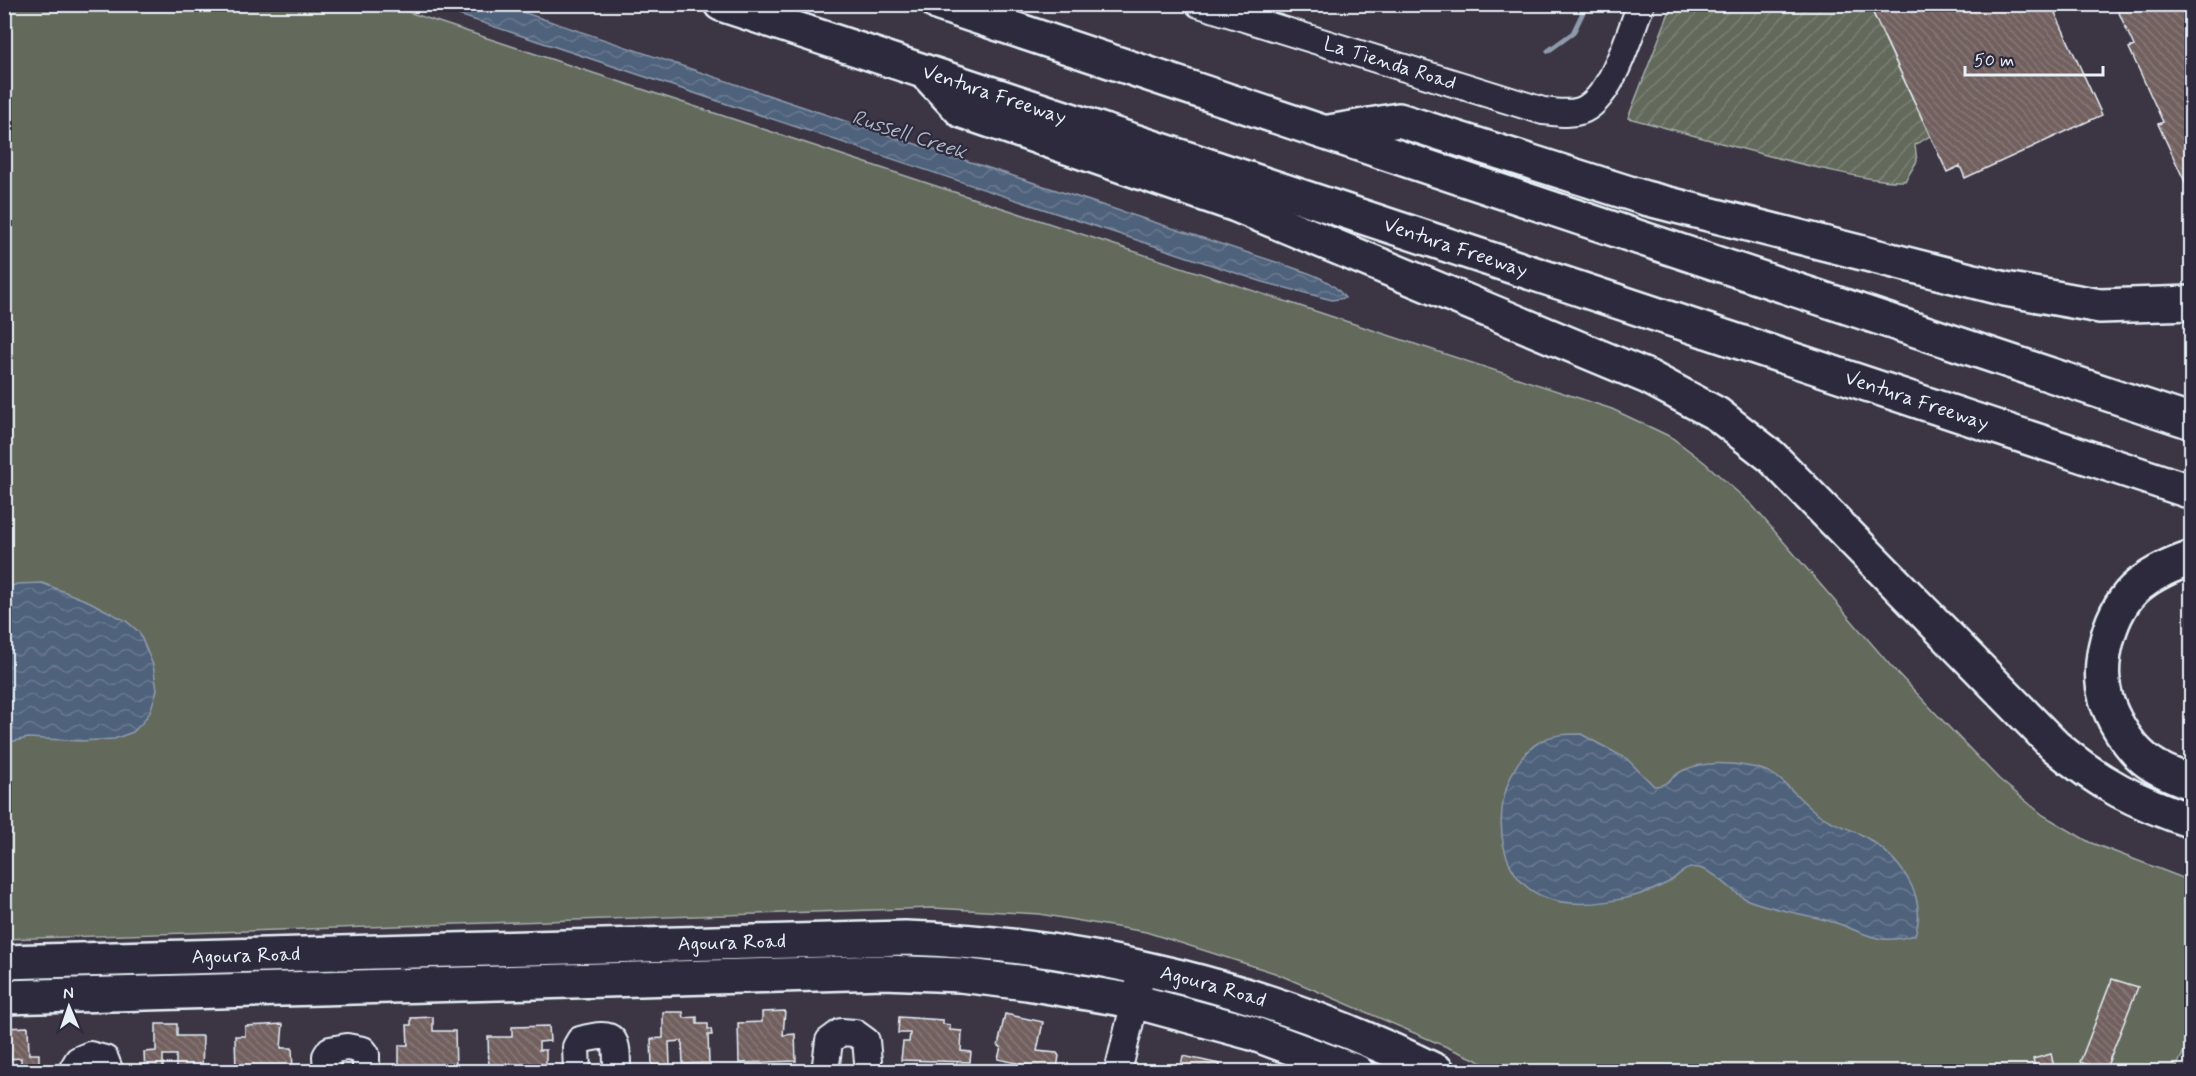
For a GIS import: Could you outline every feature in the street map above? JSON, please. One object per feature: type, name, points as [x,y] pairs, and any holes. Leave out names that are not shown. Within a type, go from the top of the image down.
[{"type":"main road","name":"Ventura Freeway","points":[[721,4],[2192,492]]},
{"type":"main road","points":[[939,4],[2192,422]]},
{"type":"main road","points":[[927,74],[962,111],[1236,205],[1648,377],[1717,414],[1771,456],[2055,746],[2085,771],[2118,793],[2192,822]]},
{"type":"main road","points":[[1324,133],[1399,120],[1645,198],[2005,289],[2100,306],[2192,303]]},
{"type":"main road","points":[[2192,558],[2165,567],[2137,586],[2117,612],[2108,639],[2103,668],[2109,706],[2116,723],[2139,754],[2160,770],[2192,783]]},
{"type":"main road","name":"Agoura Road","points":[[4,962],[905,938],[976,940],[1063,951],[1236,992],[1318,1019],[1401,1053],[1438,1071]]},
{"type":"main road","name":"Agoura Road","points":[[4,997],[884,972],[960,975],[1027,982],[1134,1001],[1252,1034],[1357,1071]]},
{"type":"street","name":"La Tienda Road","points":[[1199,4],[1543,111],[1563,113],[1581,110],[1599,98],[1609,82],[1641,4]]},
{"type":"street","points":[[1118,1071],[1142,968]]},
{"type":"street","points":[[825,1071],[829,1041],[842,1032],[855,1033],[866,1041],[869,1071]]},
{"type":"street","points":[[577,1071],[576,1047],[580,1040],[597,1036],[613,1039],[617,1043],[617,1071]]},
{"type":"street","points":[[327,1071],[326,1056],[330,1050],[347,1047],[363,1050],[366,1054],[366,1071]]},
{"type":"street","points":[[71,1071],[78,1060],[90,1055],[105,1059],[110,1071]]},
{"type":"green space","points":[[4,5],[387,5],[1612,409],[1671,437],[1704,462],[1752,505],[1890,665],[1999,779],[2043,815],[2089,842],[2191,881],[2191,1037],[2174,1072],[1495,1071],[1477,1060],[1275,973],[1146,932],[1039,914],[933,908],[5,939]]},
{"type":"green space","points":[[1672,5],[1869,5],[1930,136],[1915,145],[1917,161],[1905,181],[1873,179],[1819,168],[1628,118]]},
{"type":"water","points":[[429,5],[502,5],[839,119],[1304,271],[1327,281],[1345,298],[1332,300],[1263,282]]},
{"type":"water","points":[[42,583],[90,602],[126,621],[139,632],[153,665],[157,690],[150,712],[133,732],[114,739],[81,741],[28,738],[5,743],[5,589],[17,584]]},
{"type":"water","points":[[1566,734],[1581,734],[1627,759],[1654,786],[1667,783],[1684,770],[1709,764],[1744,766],[1772,774],[1817,813],[1875,843],[1898,865],[1914,891],[1918,905],[1915,935],[1895,939],[1877,938],[1825,920],[1759,904],[1748,900],[1706,870],[1699,868],[1690,868],[1654,889],[1607,902],[1573,903],[1544,897],[1525,885],[1511,867],[1504,845],[1501,821],[1504,797],[1512,774],[1524,755],[1541,741]]},
{"type":"building","points":[[1869,4],[2051,4],[2102,115],[1965,178],[1960,166],[1947,172]]},
{"type":"building","points":[[2115,4],[2192,4],[2192,181],[2186,184],[2158,124],[2163,122],[2129,48],[2134,46]]},
{"type":"building","points":[[2112,979],[2138,987],[2105,1071],[2080,1062]]},
{"type":"building","points":[[785,1011],[783,1035],[795,1034],[796,1061],[739,1063],[738,1023],[762,1022],[762,1012]]},
{"type":"building","points":[[663,1012],[683,1012],[684,1018],[697,1017],[697,1024],[708,1024],[712,1035],[708,1035],[709,1063],[683,1064],[682,1041],[669,1042],[670,1065],[652,1065],[651,1039],[663,1038]]},
{"type":"building","points":[[1005,1014],[1043,1022],[1037,1051],[1057,1053],[1059,1056],[1057,1069],[1053,1071],[998,1059],[1001,1047],[998,1046]]},
{"type":"building","points":[[433,1017],[433,1031],[455,1031],[456,1070],[399,1072],[399,1045],[408,1045],[407,1025],[411,1025],[411,1018]]},
{"type":"building","points":[[899,1017],[943,1020],[943,1024],[950,1025],[950,1030],[962,1031],[961,1051],[971,1052],[970,1062],[901,1060],[903,1042],[909,1042],[910,1033],[898,1033]]},
{"type":"building","points":[[156,1024],[177,1024],[177,1036],[203,1036],[202,1072],[176,1072],[176,1055],[163,1055],[163,1072],[145,1072],[144,1052],[156,1051]]},
{"type":"building","points":[[283,1024],[281,1048],[292,1048],[293,1072],[236,1072],[235,1036],[245,1036],[245,1026]]},
{"type":"building","points":[[549,1026],[550,1041],[539,1042],[539,1050],[546,1050],[546,1068],[489,1070],[488,1037],[512,1037],[512,1027]]},
{"type":"building","points":[[28,1027],[29,1054],[39,1054],[39,1072],[21,1072],[21,1058],[8,1059],[8,1072],[4,1072],[4,1028]]},
{"type":"building","points":[[2051,1054],[2055,1072],[2036,1072],[2033,1059]]},
{"type":"building","points":[[1183,1056],[1220,1064],[1219,1072],[1180,1071]]},
{"type":"building","points":[[936,1067],[951,1072],[918,1072],[918,1069],[936,1070]]},
{"type":"building","points":[[992,1067],[1013,1072],[991,1072]]},
{"type":"waterway","points":[[1548,51],[1573,33],[1587,4]]},
{"type":"water label","name":"Russell Creek","points":[[909,135]]}]
